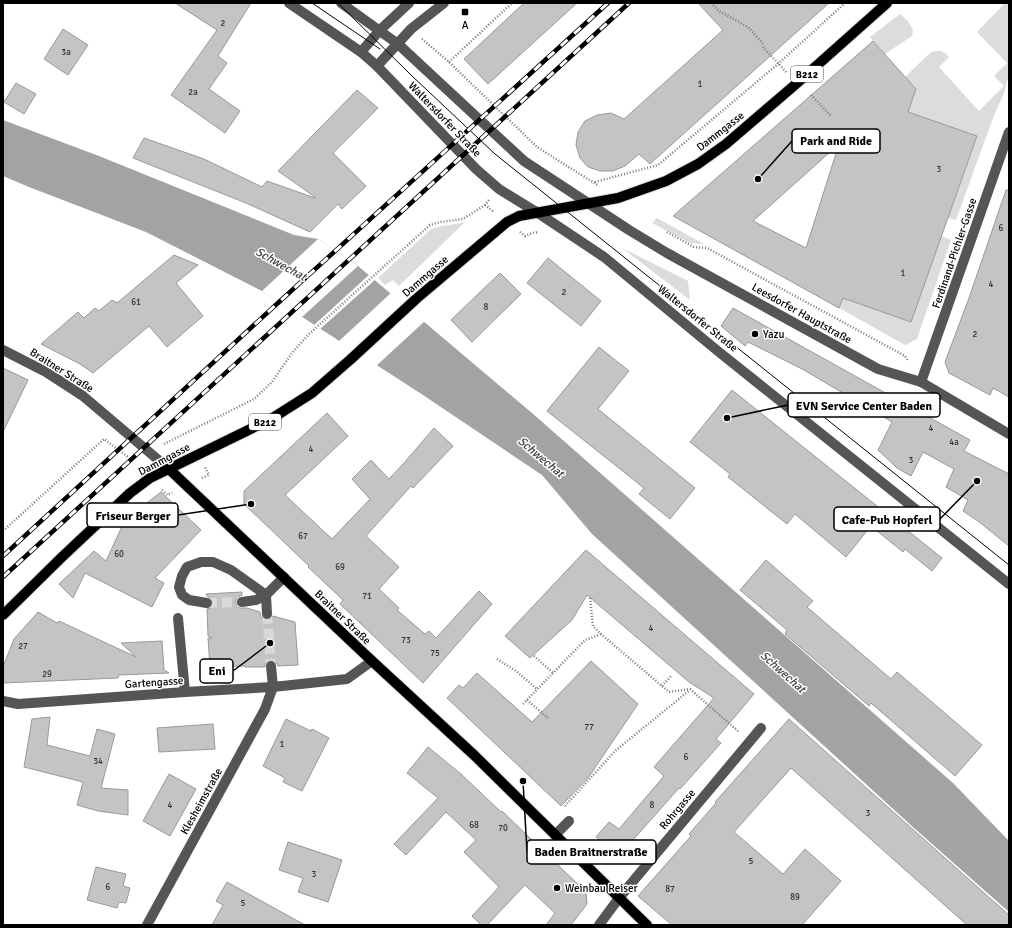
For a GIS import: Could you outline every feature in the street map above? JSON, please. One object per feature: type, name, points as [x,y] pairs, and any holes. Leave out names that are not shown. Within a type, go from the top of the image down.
[{"type":"main road","name":"Dammgasse","points":[[3,615],[62,556],[130,493],[150,478],[271,419],[312,394],[416,299],[507,222],[520,216],[618,198],[666,181],[698,164],[726,144],[887,3]]},
{"type":"main road","name":"Braitner Straße","points":[[169,469],[372,661],[474,755],[647,925]]},
{"type":"street","name":"Waltersdorfer Straße","points":[[289,3],[361,52],[378,66],[476,169],[500,189],[604,257],[719,352],[1009,584]]},
{"type":"street","name":"Waltersdorfer Straße","points":[[341,3],[398,44],[524,161],[588,203]]},
{"type":"street","points":[[361,52],[380,30],[409,3]]},
{"type":"street","points":[[378,66],[412,29],[444,3]]},
{"type":"street","name":"Ferdinand-Pichler-Gasse","points":[[921,382],[1009,132]]},
{"type":"street","name":"Leesdorfer Hauptstraße","points":[[588,203],[628,230],[667,253],[878,369],[921,382],[1009,434]]},
{"type":"street","name":"Braitner Straße","points":[[3,350],[46,372],[83,396],[169,469]]},
{"type":"street","points":[[207,603],[189,600],[182,595],[179,587],[182,576],[188,567],[201,562],[213,562],[231,570],[266,595]]},
{"type":"street","points":[[242,602],[256,600],[266,595],[284,577]]},
{"type":"street","points":[[266,595],[267,614]]},
{"type":"street","points":[[178,618],[185,692]]},
{"type":"street","name":"Gartengasse","points":[[3,701],[18,704],[273,687],[347,679],[372,661]]},
{"type":"street","points":[[271,666],[273,687]]},
{"type":"street","name":"Klesheimstraße","points":[[147,925],[265,709],[273,687]]},
{"type":"street","name":"Rohrgasse","points":[[599,925],[619,898],[761,728]]},
{"type":"street","points":[[555,835],[569,821]]},
{"type":"path","points":[[512,3],[449,62],[537,147],[594,182],[658,165],[778,64],[844,3]]},
{"type":"path","points":[[711,3],[718,11],[748,27],[796,84]]},
{"type":"path","points":[[811,95],[831,116]]},
{"type":"path","points":[[309,334],[430,225],[463,219],[484,205]]},
{"type":"path","points":[[661,229],[694,246],[707,248],[905,356],[921,382]]},
{"type":"path","points":[[590,598],[593,626],[601,634],[669,692],[690,689],[750,741]]},
{"type":"path","points":[[523,704],[585,640],[601,634]]},
{"type":"path","points":[[534,656],[553,673]]},
{"type":"path","points":[[497,660],[516,671],[537,689]]},
{"type":"path","points":[[662,686],[672,675]]},
{"type":"path","points":[[546,826],[615,751],[690,689]]},
{"type":"path","points":[[527,700],[548,718]]},
{"type":"shaded area","points":[[1005,3],[1009,3],[1009,74],[1004,93],[993,118],[956,220],[948,218],[977,136],[931,120],[866,306],[911,322],[941,236],[951,240],[917,339],[905,345],[839,308],[916,89],[905,77],[931,52],[943,52],[949,57],[939,67],[979,111],[1004,86],[994,76],[1007,63],[977,32]]},
{"type":"shaded area","points":[[900,14],[908,21],[913,30],[912,36],[885,54],[870,37]]},
{"type":"shaded area","points":[[657,218],[704,244],[690,243],[652,223]]},
{"type":"shaded area","points":[[465,222],[399,286],[393,280],[385,285],[378,278],[431,229]]},
{"type":"shaded area","points":[[622,248],[688,281],[690,300]]},
{"type":"water","name":"Schwechat","points":[[3,120],[99,156],[294,235],[318,239],[358,266],[532,413],[953,783],[1009,841],[1009,912],[914,828],[592,534],[542,475],[423,395],[262,291],[146,232],[3,176]]},
{"type":"pier","points":[[318,239],[358,266],[302,317],[262,291]]},
{"type":"pier","points":[[370,274],[376,279],[319,330],[313,326]]},
{"type":"pier","points":[[392,292],[426,320],[375,367],[338,342]]},
{"type":"building","points":[[175,3],[251,3],[218,56],[227,63],[209,89],[240,111],[225,133],[171,95],[217,30]]},
{"type":"building","points":[[524,3],[577,3],[488,84],[464,59]]},
{"type":"building","points":[[698,3],[829,3],[650,164],[639,154],[625,166],[613,171],[600,171],[588,167],[580,158],[576,145],[578,132],[585,121],[597,115],[611,113],[624,119],[723,30]]},
{"type":"building","points":[[63,29],[88,45],[68,75],[44,59]]},
{"type":"building","points":[[873,41],[916,89],[908,112],[977,136],[911,322],[843,298],[839,308],[673,216]],"holes":[[[839,144],[806,248],[753,221]]]},
{"type":"building","points":[[16,83],[36,94],[24,114],[4,102]]},
{"type":"building","points":[[357,90],[378,108],[333,153],[366,186],[342,209],[338,204],[310,232],[246,203],[133,158],[144,138],[204,159],[262,187],[267,181],[315,198],[278,171]]},
{"type":"building","points":[[1006,190],[1009,190],[1009,397],[993,388],[990,395],[949,373],[945,362],[969,298]]},
{"type":"building","points":[[174,255],[198,265],[176,283],[203,316],[167,347],[149,326],[93,373],[80,364],[41,344],[78,312],[84,318],[95,308],[99,311],[112,300],[117,303]]},
{"type":"building","points":[[548,258],[601,301],[581,326],[527,283]]},
{"type":"building","points":[[500,273],[521,294],[472,342],[451,320]]},
{"type":"building","points":[[733,308],[970,440],[964,451],[1009,474],[1009,546],[963,511],[968,500],[946,487],[954,469],[923,452],[911,476],[897,468],[878,450],[892,422],[804,370],[748,342],[745,346],[721,326]]},
{"type":"building","points":[[599,347],[629,371],[598,409],[695,488],[670,519],[639,494],[644,488],[547,411]]},
{"type":"building","points":[[3,368],[28,380],[3,432]]},
{"type":"building","points":[[732,390],[942,558],[932,571],[905,549],[903,552],[871,526],[846,557],[795,514],[787,524],[728,477],[730,474],[690,442]]},
{"type":"building","points":[[327,413],[348,436],[285,495],[332,539],[370,499],[352,479],[371,460],[389,479],[434,428],[453,446],[413,488],[411,486],[366,536],[399,567],[379,589],[399,608],[397,610],[425,634],[429,631],[436,638],[479,591],[492,604],[423,683],[340,604],[343,600],[244,504],[244,491]]},
{"type":"building","points":[[161,492],[201,530],[155,578],[164,583],[152,607],[85,573],[73,598],[59,584],[94,551],[106,561],[125,520]]},
{"type":"building","points":[[586,550],[754,694],[716,739],[721,743],[618,857],[596,837],[609,822],[619,829],[664,776],[654,767],[714,698],[689,682],[587,595],[572,620],[530,658],[505,636]]},
{"type":"building","points":[[766,560],[813,601],[807,607],[891,679],[897,672],[982,745],[955,776],[871,703],[869,706],[785,634],[787,630],[740,590]]},
{"type":"building","points":[[242,592],[242,595],[236,600],[239,608],[247,608],[260,612],[261,617],[264,620],[270,620],[273,616],[295,622],[298,665],[278,666],[276,662],[271,660],[267,661],[265,667],[210,667],[208,638],[212,638],[208,636],[207,609],[212,607],[213,604],[211,598],[206,594]]},
{"type":"building","points":[[38,612],[57,623],[59,621],[136,657],[121,643],[162,641],[164,670],[169,673],[119,675],[118,678],[3,683],[3,667],[14,639]]},
{"type":"building","points":[[591,661],[638,704],[588,778],[561,806],[447,698],[459,685],[463,688],[477,673],[532,722]]},
{"type":"building","points":[[50,717],[47,745],[90,756],[97,729],[115,734],[101,788],[128,790],[128,815],[98,811],[77,805],[83,782],[24,767],[32,719]]},
{"type":"building","points":[[286,719],[311,731],[312,729],[329,738],[302,791],[283,782],[285,778],[263,766]]},
{"type":"building","points":[[789,719],[1009,915],[1009,925],[967,925],[791,768],[734,832],[783,874],[805,849],[841,881],[802,925],[672,925],[638,896],[691,836],[689,834],[716,803],[715,802]]},
{"type":"building","points":[[213,724],[215,749],[159,752],[157,728]]},
{"type":"building","points":[[428,747],[461,774],[501,812],[502,811],[586,892],[587,904],[571,925],[546,925],[555,913],[525,885],[487,925],[481,925],[472,916],[499,887],[464,852],[476,840],[446,812],[406,855],[394,844],[438,798],[407,773]]},
{"type":"building","points":[[169,774],[196,789],[170,836],[143,821]]},
{"type":"building","points":[[288,842],[342,860],[328,902],[298,892],[303,878],[279,870]]},
{"type":"building","points":[[96,867],[126,874],[123,886],[130,888],[126,903],[119,902],[117,908],[87,900]]},
{"type":"building","points":[[227,882],[305,925],[212,925],[223,905],[216,901]]},
{"type":"tunnel","points":[[207,603],[242,602]]},
{"type":"tunnel","points":[[267,614],[271,666]]},
{"type":"tram line","points":[[312,3],[380,49]]},
{"type":"tram line","points":[[338,3],[411,75],[495,154],[1009,565]]},
{"type":"railway","points":[[3,556],[279,302],[608,3]]},
{"type":"railway","points":[[3,577],[629,3]]},
{"type":"place","name":"A","points":[[465,12]]},
{"type":"place","name":"Park and Ride","points":[[758,179]]},
{"type":"place","name":"Yazu","points":[[755,334]]},
{"type":"place","name":"EVN Service Center Baden","points":[[727,418]]},
{"type":"place","name":"Cafe-Pub Hopferl","points":[[977,481]]},
{"type":"place","name":"Friseur Berger","points":[[251,504]]},
{"type":"place","name":"Eni","points":[[270,643]]},
{"type":"place","name":"Baden Braitnerstraße","points":[[523,781]]},
{"type":"place","name":"Weinbau Reiser","points":[[557,888]]}]
